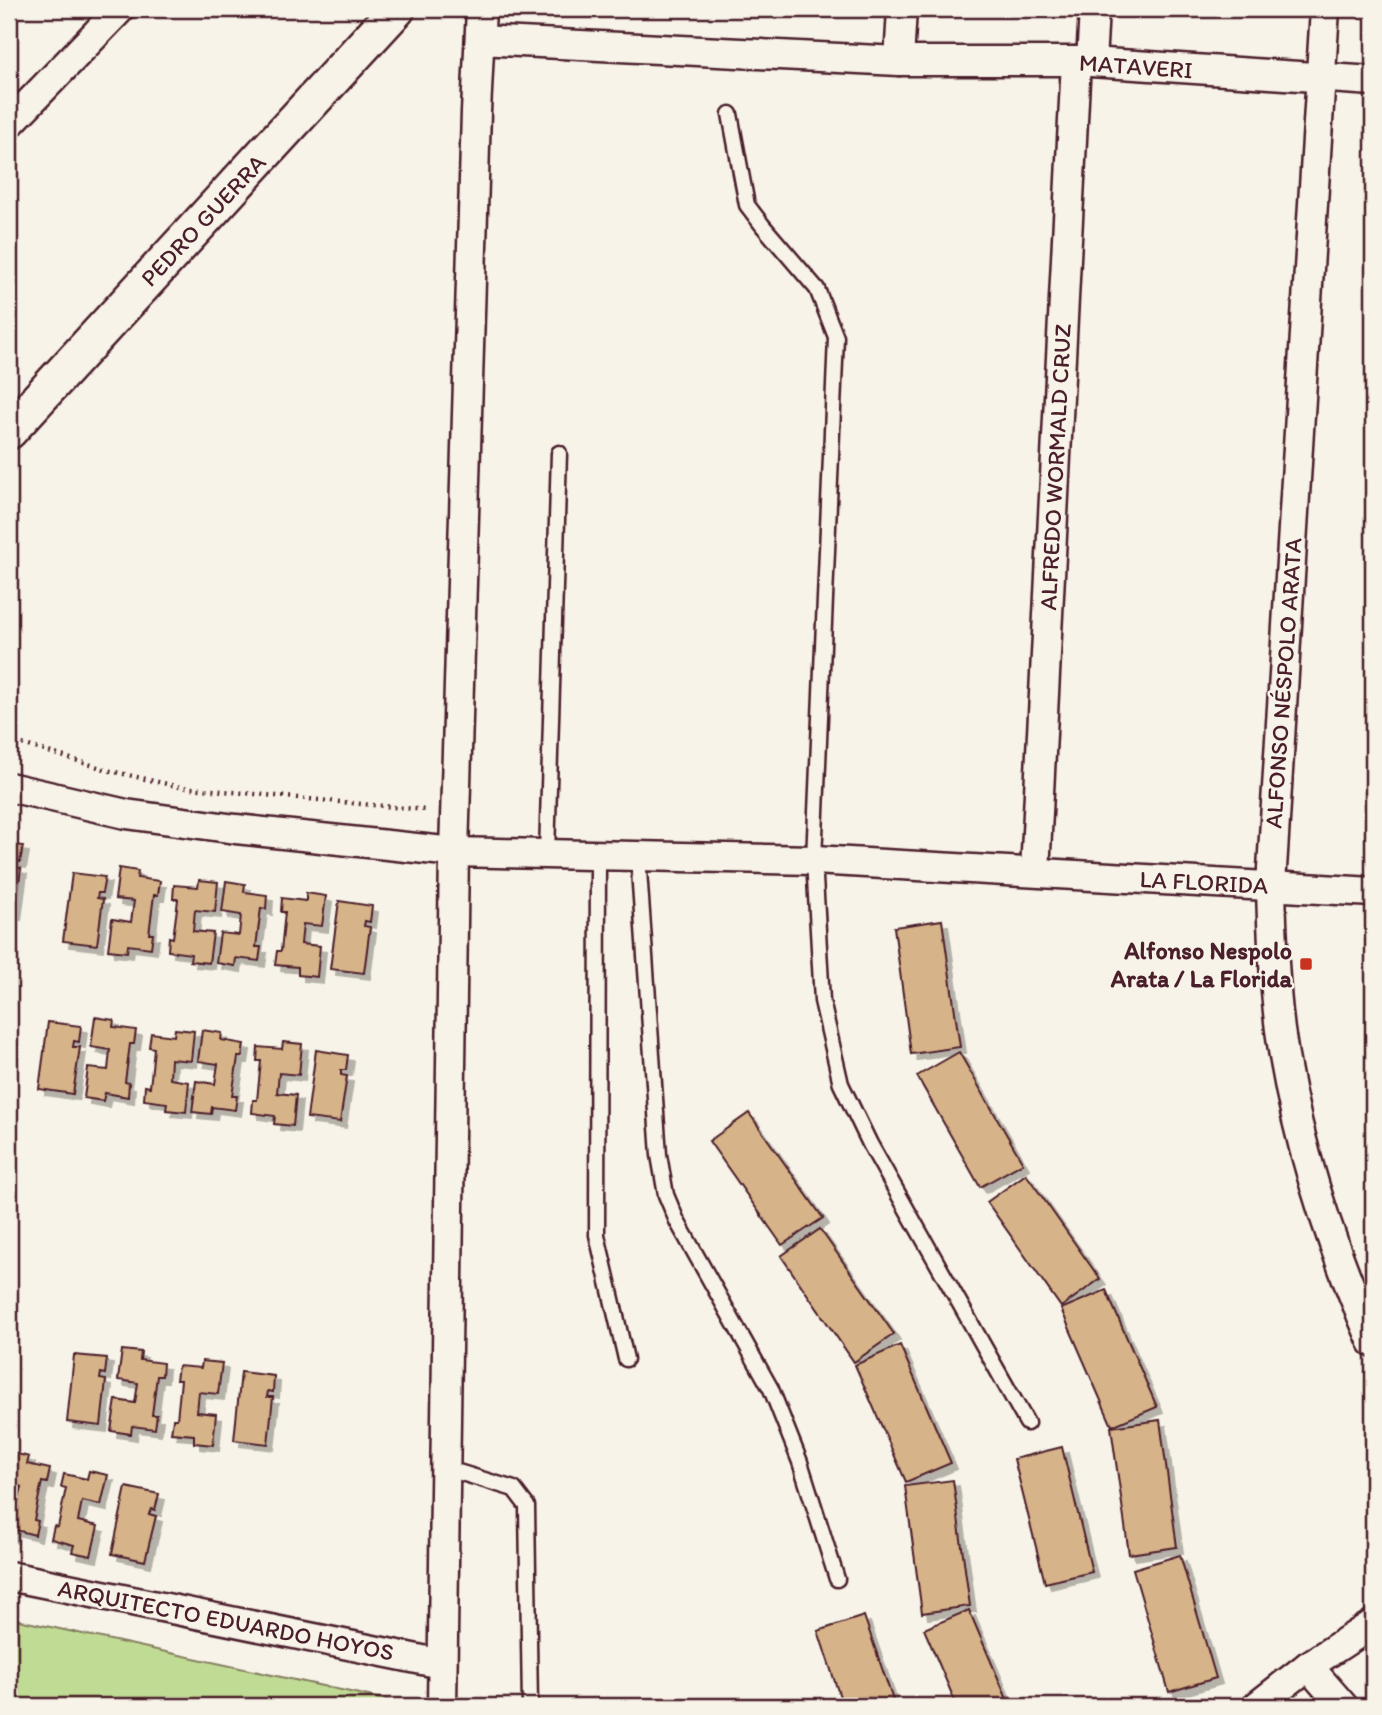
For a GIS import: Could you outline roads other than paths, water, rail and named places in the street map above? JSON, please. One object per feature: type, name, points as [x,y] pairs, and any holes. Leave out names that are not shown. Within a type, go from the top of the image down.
[{"type":"street","points":[[9,124],[120,9]]},
{"type":"street","name":"PEDRO GUERRA","points":[[9,431],[397,9]]},
{"type":"street","points":[[442,1706],[454,852],[481,9]]},
{"type":"street","points":[[899,61],[902,9]]},
{"type":"street","name":"ALFREDO WORMALD CRUZ","points":[[1035,872],[1084,62],[1094,9]]},
{"type":"street","name":"ALFONSO NÉSPOLO ARATA","points":[[1325,9],[1271,885],[1273,963],[1280,1030],[1292,1098],[1308,1164],[1327,1229],[1373,1342]]},
{"type":"street","name":"MATAVERI","points":[[480,40],[899,61],[1084,62],[1373,81]]},
{"type":"street","name":"LA FLORIDA","points":[[9,787],[126,814],[236,830],[454,852],[814,860],[1373,892]]},
{"type":"street","name":"ARQUITECTO EDUARDO HOYOS","points":[[9,1576],[442,1664]]},
{"type":"street","points":[[1269,1701],[1308,1667],[1373,1624]]},
{"type":"street","points":[[1308,1667],[1343,1706]]},
{"type":"lane","points":[[730,114],[747,205],[817,289],[836,337],[814,860],[822,1002],[841,1083],[870,1144],[1027,1423]]},
{"type":"lane","points":[[547,854],[559,453]]},
{"type":"lane","points":[[598,855],[597,1235],[626,1359]]},
{"type":"lane","points":[[638,856],[659,1155],[666,1195],[677,1221],[771,1389],[800,1462],[837,1579]]},
{"type":"lane","points":[[445,1468],[514,1489],[527,1506],[530,1706]]},
{"type":"place","name":"Alfonso Nespolo Arata / La Florida","points":[[1306,964]]}]
